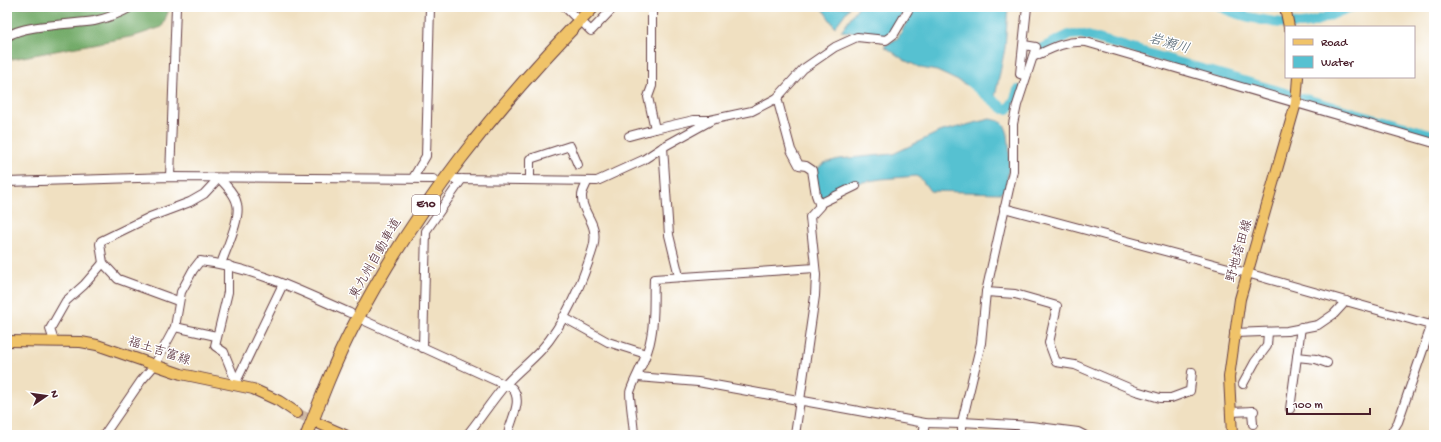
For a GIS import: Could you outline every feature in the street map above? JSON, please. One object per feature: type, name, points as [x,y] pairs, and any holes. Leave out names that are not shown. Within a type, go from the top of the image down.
[{"type":"highway","name":"東九州自動車道","points":[[307,435],[352,328],[380,277],[416,219],[465,151],[496,113],[593,7]]},
{"type":"main road","points":[[1285,7],[1289,26]]},
{"type":"main road","name":"野地塔田線","points":[[1232,435],[1229,377],[1234,333],[1246,273],[1296,103],[1298,78]]},
{"type":"main road","name":"福土吉富線","points":[[7,341],[54,341],[98,345],[154,366],[181,374],[235,383],[253,389],[273,398],[297,413]]},
{"type":"main road","points":[[320,424],[344,435]]},
{"type":"street","points":[[7,37],[12,33],[35,28],[93,21],[115,16],[131,7]]},
{"type":"street","points":[[170,177],[176,7]]},
{"type":"street","points":[[413,178],[426,156],[430,7]]},
{"type":"street","points":[[565,7],[574,16]]},
{"type":"street","points":[[586,26],[591,31],[614,7]]},
{"type":"street","points":[[652,7],[652,86],[648,97],[655,129]]},
{"type":"street","points":[[629,136],[694,120],[710,120],[752,111],[777,98],[803,69],[835,47],[857,37],[886,40],[894,34],[910,7]]},
{"type":"street","points":[[1026,76],[1020,74],[1027,7]]},
{"type":"street","points":[[1033,57],[1063,43],[1075,41],[1086,42],[1434,143]]},
{"type":"street","points":[[962,435],[962,423],[981,343],[986,292],[1013,171],[1013,124],[1026,76],[1036,47],[1024,44]]},
{"type":"street","points":[[777,98],[790,150],[799,165],[806,166],[812,170],[820,206],[810,217],[815,268],[815,296],[795,435]]},
{"type":"street","points":[[423,348],[426,231],[458,179],[597,181],[643,160],[663,146],[710,120]]},
{"type":"street","points":[[530,180],[530,159],[570,146],[578,165]]},
{"type":"street","points":[[663,146],[669,235],[679,276]]},
{"type":"street","points":[[7,182],[170,177],[433,179]]},
{"type":"street","points":[[178,301],[118,279],[103,263],[100,249],[101,241],[150,217],[190,202],[204,194],[219,178]]},
{"type":"street","points":[[219,178],[230,190],[237,203],[238,214],[224,264],[228,292],[216,336],[215,346],[224,352],[235,383]]},
{"type":"street","points":[[468,435],[506,384],[541,350],[563,316],[580,282],[593,245],[594,225],[586,210],[582,195],[588,182]]},
{"type":"street","points":[[819,204],[856,186]]},
{"type":"street","points":[[1004,208],[1346,301],[1433,323],[1398,422],[1390,435]]},
{"type":"street","points":[[104,435],[136,387],[154,366],[175,327],[178,301],[185,282],[197,263],[200,261],[224,264],[282,284],[350,313]]},
{"type":"street","points":[[54,341],[50,329],[60,310],[103,263]]},
{"type":"street","points":[[634,435],[633,411],[630,394],[638,377],[651,338],[653,323],[654,279],[679,276],[815,268]]},
{"type":"street","points":[[235,383],[282,284]]},
{"type":"street","points":[[986,292],[1015,294],[1057,306],[1049,343],[1056,362],[1075,365],[1136,392],[1160,398],[1171,398],[1190,391],[1192,372]]},
{"type":"street","points":[[1234,333],[1287,331],[1301,327],[1318,325],[1334,314],[1346,301]]},
{"type":"street","points":[[563,316],[608,342],[646,354]]},
{"type":"street","points":[[363,320],[512,388],[518,397],[508,435]]},
{"type":"street","points":[[175,327],[216,336]]},
{"type":"street","points":[[1290,409],[1301,327]]},
{"type":"street","points":[[1243,384],[1255,362],[1267,346],[1268,332]]},
{"type":"street","points":[[1297,357],[1316,359],[1327,363]]},
{"type":"street","points":[[638,377],[698,382],[800,402],[925,423],[1031,426],[1078,432],[1084,435]]},
{"type":"street","points":[[1231,412],[1253,411],[1253,424]]},
{"type":"street","points":[[923,435],[925,423]]},
{"type":"green space","points":[[7,7],[170,7],[162,27],[135,36],[7,60]]},
{"type":"water","points":[[821,7],[850,7],[835,27]]},
{"type":"water","points":[[858,7],[907,7],[888,36],[841,31]]},
{"type":"water","points":[[915,7],[1008,7],[1005,48],[995,97],[973,82],[969,86],[937,71],[921,68],[904,60],[884,46],[898,38]]},
{"type":"water","points":[[990,119],[1002,123],[1006,128],[1008,135],[1008,174],[1006,188],[1001,193],[930,191],[921,179],[916,176],[881,179],[851,184],[821,200],[817,186],[816,170],[824,163],[839,159],[893,154],[939,132]]},
{"type":"waterway","points":[[1221,7],[1238,14],[1259,19],[1280,23],[1299,24],[1319,20],[1352,7]]},
{"type":"waterway","name":"岩瀬川","points":[[1040,49],[1069,35],[1081,34],[1292,95]]},
{"type":"waterway","name":"岩瀬川","points":[[971,83],[1004,109],[1008,109],[1014,101],[1018,90]]},
{"type":"waterway","name":"岩瀬川","points":[[1302,98],[1434,135]]},
{"type":"tunnel","points":[[297,413],[318,423]]}]
